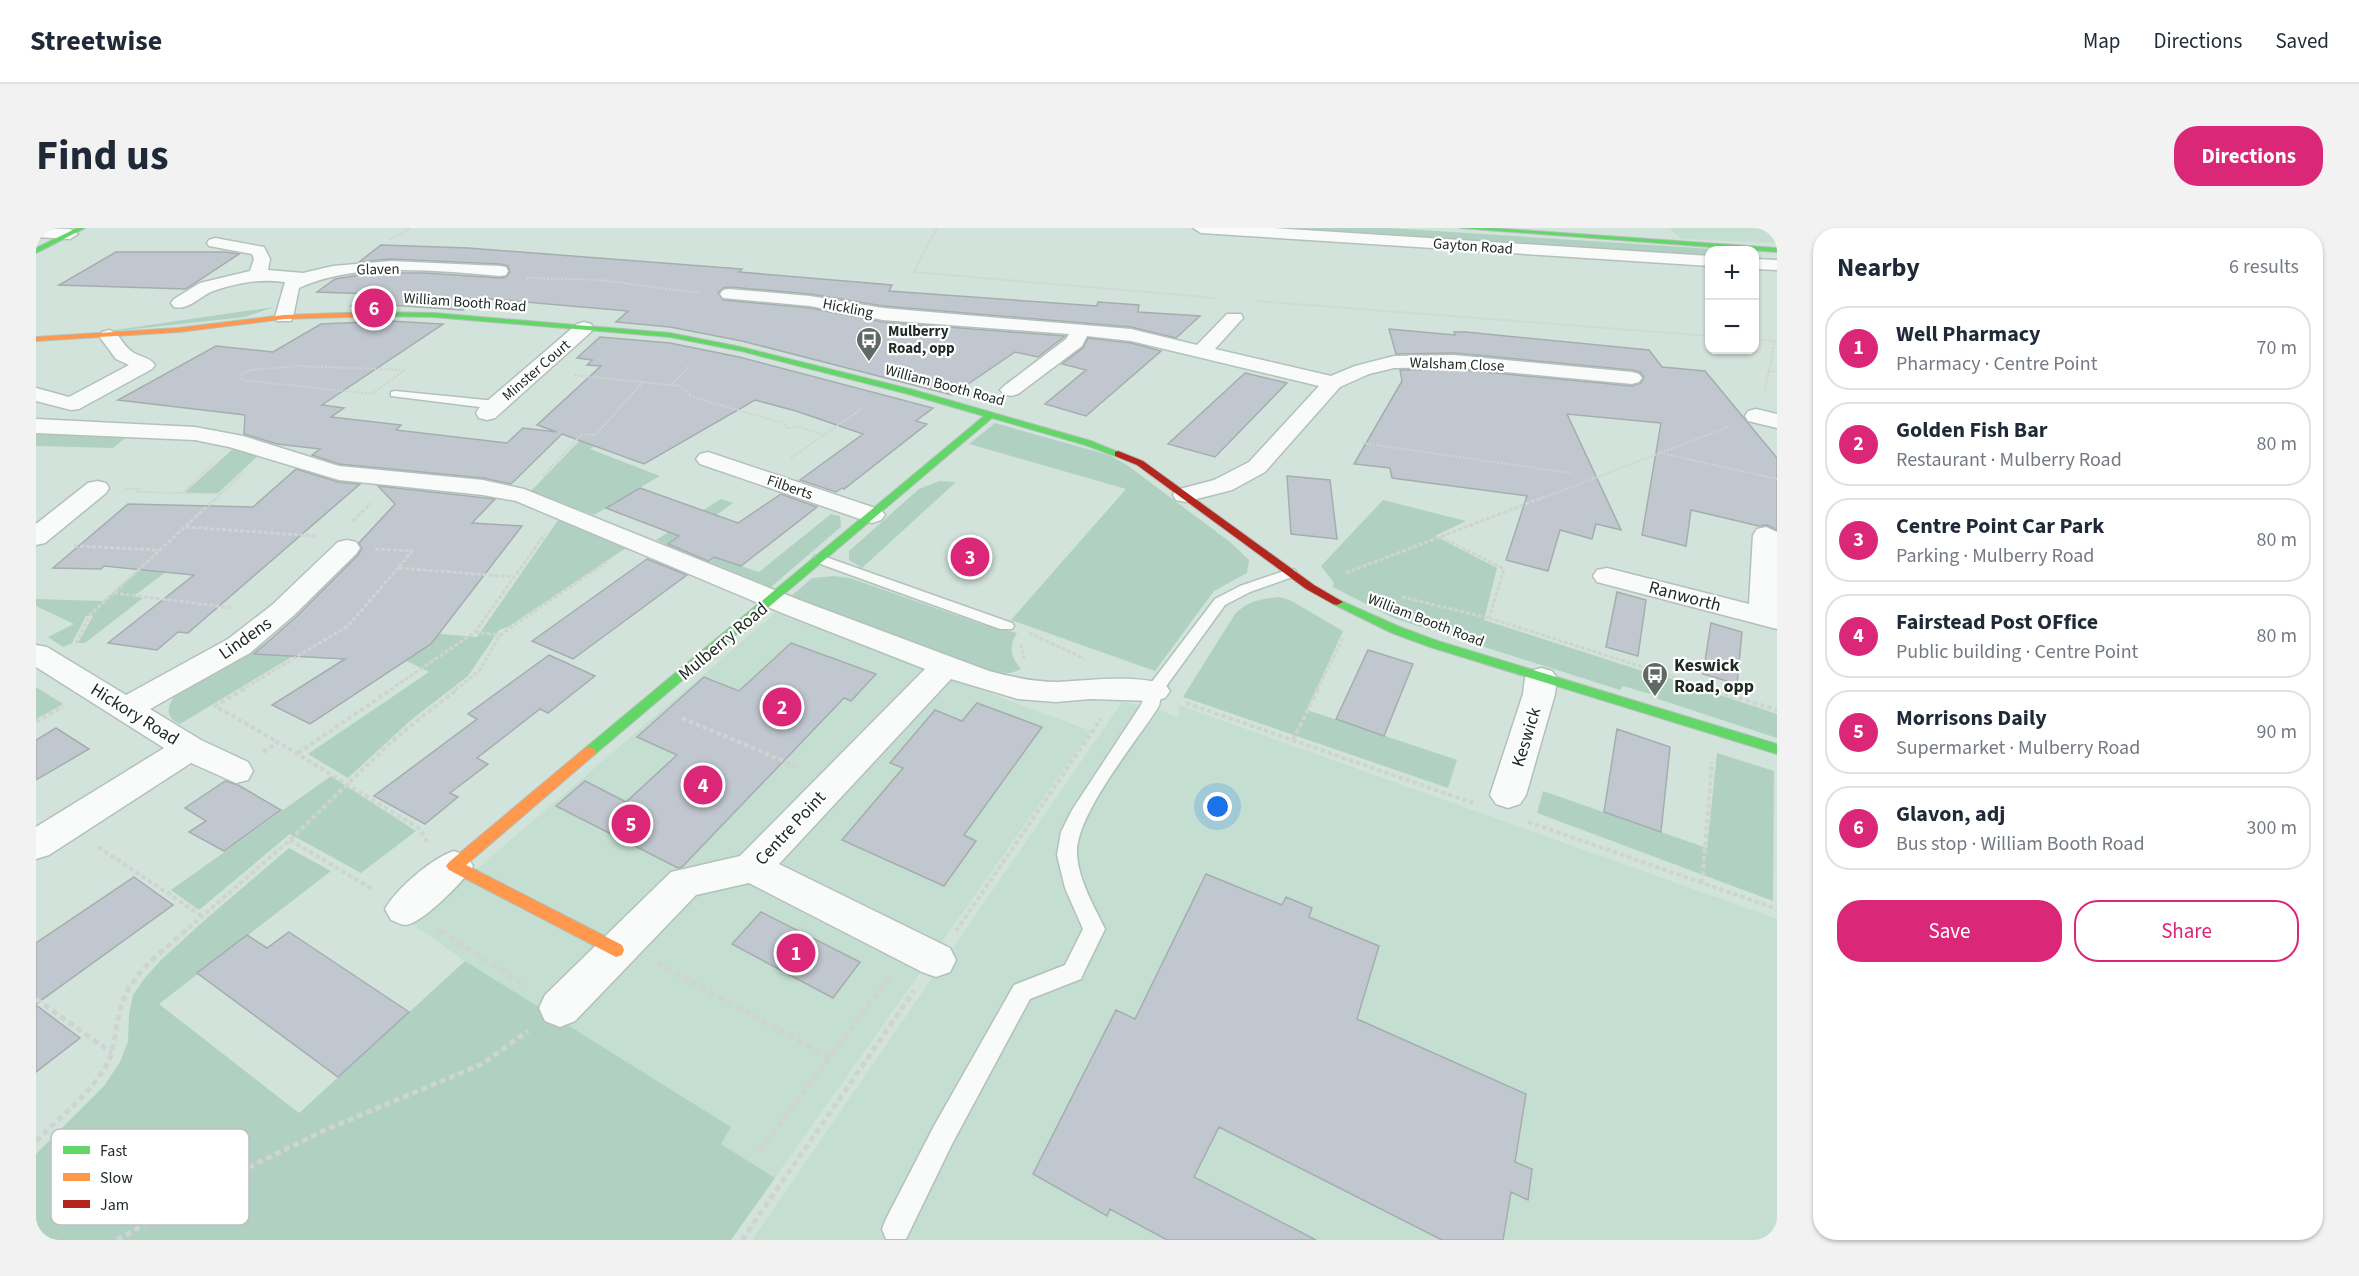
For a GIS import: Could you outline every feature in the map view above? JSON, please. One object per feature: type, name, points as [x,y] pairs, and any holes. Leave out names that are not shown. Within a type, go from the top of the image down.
[{"type":"street","name":"Gayton Road","points":[[1201,228],[1705,261]]},
{"type":"street","name":"Gayton Road","points":[[1463,228],[1777,250]]},
{"type":"street","points":[[36,232],[76,231]]},
{"type":"street","points":[[36,251],[76,231]]},
{"type":"street","points":[[215,243],[258,250],[261,259],[258,274]]},
{"type":"street","points":[[1759,264],[1777,266]]},
{"type":"street","name":"Glaven","points":[[180,303],[206,287],[258,274],[302,278],[321,272],[373,268],[471,268],[500,271]]},
{"type":"street","points":[[284,316],[291,285],[302,278]]},
{"type":"street","name":"Hickling","points":[[729,294],[763,291],[883,314],[1080,328],[1131,335],[1334,383]]},
{"type":"street","name":"William Booth Road","points":[[36,339],[109,336],[284,316],[423,315],[670,335],[741,349],[991,414],[1124,456],[1140,464],[1185,495],[1290,573],[1348,608],[1396,630],[1540,678],[1777,749]]},
{"type":"street","points":[[1202,351],[1233,326]]},
{"type":"street","name":"Minster Court","points":[[491,409],[584,327]]},
{"type":"street","points":[[1013,381],[1075,342],[1080,328]]},
{"type":"street","points":[[36,394],[71,404],[145,365],[123,355],[109,336]]},
{"type":"street","name":"Walsham Close","points":[[1185,495],[1223,485],[1257,467],[1334,383],[1362,370],[1394,362],[1454,361],[1600,381],[1632,378]]},
{"type":"street","name":"Mulberry Road","points":[[405,909],[448,870],[775,598],[991,414]]},
{"type":"street","points":[[36,426],[179,432],[238,441],[355,476],[478,486],[524,496],[775,598],[792,607],[978,678],[1018,689],[1056,692],[1090,689],[1154,691]]},
{"type":"street","name":"Filberts","points":[[708,459],[872,515]]},
{"type":"street","points":[[36,537],[97,488]]},
{"type":"street","name":"Ranworth","points":[[1607,576],[1770,618],[1766,535]]},
{"type":"street","name":"Lindens","points":[[128,708],[239,646],[279,614],[342,543]]},
{"type":"street","name":"Hickory Road","points":[[43,657],[189,748],[236,771]]},
{"type":"street","name":"Centre Point","points":[[924,954],[752,868],[946,665]]},
{"type":"street","name":"Keswick","points":[[1508,795],[1539,694],[1540,678]]},
{"type":"street","points":[[36,845],[189,748]]},
{"type":"street","points":[[560,1008],[684,883],[752,868]]},
{"type":"street","points":[[448,870],[619,947]]},
{"type":"lane","points":[[395,394],[491,409]]},
{"type":"lane","points":[[820,559],[1006,626]]},
{"type":"lane","points":[[896,1229],[943,1135],[1022,992],[1073,972],[1095,929],[1070,869],[1066,846],[1076,819],[1150,706],[1154,691],[1220,602],[1245,589],[1290,573]]},
{"type":"path","points":[[937,228],[914,273],[1225,299]]},
{"type":"path","points":[[500,271],[518,278],[601,280],[729,294]]},
{"type":"path","points":[[1249,301],[1705,336]]},
{"type":"path","points":[[1759,339],[1776,341],[1760,414],[1767,418]]},
{"type":"path","points":[[297,366],[405,370],[372,394],[242,380],[240,375],[250,370],[297,366]]},
{"type":"path","points":[[535,371],[680,386],[686,389],[689,396],[783,423],[788,428],[799,428],[825,435]]},
{"type":"path","points":[[1769,371],[1777,372]]},
{"type":"path","points":[[524,496],[582,434],[595,435],[644,382]]},
{"type":"path","points":[[764,478],[861,409]]},
{"type":"path","points":[[1341,574],[1660,453],[1767,418]]},
{"type":"path","points":[[181,493],[238,441]]},
{"type":"path","points":[[1362,442],[1571,473]]},
{"type":"path","points":[[43,657],[75,646],[90,615],[266,451]]},
{"type":"path","points":[[1660,453],[1777,479]]},
{"type":"path","points":[[342,543],[395,480]]},
{"type":"path","points":[[298,753],[475,632],[560,512]]},
{"type":"path","points":[[185,527],[412,551],[348,626],[215,706],[298,753],[420,828],[448,870]]},
{"type":"path","points":[[1439,537],[1504,569],[1489,618]]},
{"type":"path","points":[[36,1141],[74,1104],[103,1071],[112,1053],[120,1011],[131,987],[159,954],[290,840],[392,741],[479,670],[500,635],[636,542]]},
{"type":"path","points":[[70,546],[160,550]]},
{"type":"path","points":[[398,568],[514,577]]},
{"type":"path","points":[[113,593],[279,614]]},
{"type":"path","points":[[1399,597],[1489,618],[1777,710]]},
{"type":"path","points":[[1006,626],[1025,631],[1083,657],[1121,690]]},
{"type":"path","points":[[1293,740],[1348,629]]},
{"type":"path","points":[[475,632],[500,635]]},
{"type":"path","points":[[649,703],[834,782]]},
{"type":"path","points":[[236,771],[278,742]]},
{"type":"path","points":[[1702,883],[1712,760]]},
{"type":"path","points":[[67,825],[202,916]]},
{"type":"path","points":[[249,1167],[315,1135],[482,1064],[560,1008],[405,909],[290,840]]},
{"type":"path","points":[[619,947],[830,1058]]},
{"type":"path","points":[[760,1151],[830,1058],[924,954]]},
{"type":"path","points":[[36,999],[112,1053]]},
{"type":"path","points":[[117,1240],[144,1225]]},
{"type":"shaded area","points":[[1251,228],[1389,228],[1705,248],[1705,258]]},
{"type":"shaded area","points":[[1669,228],[1777,228],[1777,243],[1681,239]]},
{"type":"shaded area","points":[[274,307],[245,317],[88,334]]},
{"type":"shaded area","points":[[995,423],[1109,455],[1127,465],[1230,542],[1249,560],[1247,573],[1214,591],[1155,671],[1011,620],[1126,489],[969,444]]},
{"type":"shaded area","points":[[36,431],[130,434],[113,448],[36,446]]},
{"type":"shaded area","points":[[584,436],[607,438],[590,449],[660,476],[594,515],[531,491]]},
{"type":"shaded area","points":[[234,448],[258,456],[218,493],[184,493]]},
{"type":"shaded area","points":[[939,481],[956,482],[862,568],[849,560],[849,551],[919,489]]},
{"type":"shaded area","points":[[721,499],[733,503],[676,544],[759,572],[831,514],[840,516],[841,527],[771,587],[656,540]]},
{"type":"shaded area","points":[[1383,500],[1466,521],[1435,536],[1497,568],[1484,620],[1655,675],[1650,694],[1623,686],[1620,690],[1393,618],[1333,587],[1334,583],[1321,566]]},
{"type":"shaded area","points":[[561,516],[629,546],[508,627],[499,630],[468,676],[411,720],[348,778],[308,754],[429,672],[345,630],[351,626],[477,637]]},
{"type":"shaded area","points":[[186,529],[220,531],[134,596],[143,598],[85,643],[78,643],[93,616],[86,616],[72,643],[63,647],[48,637],[74,624],[36,606],[36,599],[103,601]]},
{"type":"shaded area","points":[[834,576],[850,578],[978,623],[1017,633],[1012,643],[1012,652],[1021,669],[1011,673],[984,672],[789,598],[812,578]]},
{"type":"shaded area","points":[[1279,597],[1290,600],[1343,631],[1307,710],[1457,760],[1448,788],[1183,697],[1235,614],[1255,601]]},
{"type":"shaded area","points":[[775,613],[1091,731],[775,1178],[720,1143],[731,1127],[465,961],[411,923],[422,916]]},
{"type":"shaded area","points":[[265,637],[269,637],[255,653],[293,656],[180,724],[172,719],[169,709],[174,697]]},
{"type":"shaded area","points":[[1660,675],[1777,714],[1777,738],[1658,699]]},
{"type":"shaded area","points":[[36,687],[63,704],[36,719]]},
{"type":"shaded area","points":[[1122,702],[1150,706],[1179,718],[1179,705],[1777,919],[1777,1240],[752,1240]]},
{"type":"shaded area","points":[[1717,753],[1774,771],[1773,901],[1537,813],[1543,791],[1707,848]]},
{"type":"shaded area","points":[[331,776],[416,831],[361,873],[290,834],[199,910],[171,890]]},
{"type":"shaded area","points":[[289,848],[331,871],[159,1004],[299,1113],[465,961],[731,1127],[721,1144],[775,1178],[731,1240],[36,1240],[36,1154],[51,1139],[51,1225],[249,1225],[249,1129],[61,1129],[104,1086],[120,1062],[128,1041],[129,1015],[133,995],[144,979],[162,959]]},
{"type":"building","points":[[381,245],[468,248],[742,269],[739,272],[892,285],[889,291],[1097,306],[1098,302],[1139,305],[1138,312],[1200,316],[1176,338],[1131,327],[883,306],[810,294],[729,287],[723,288],[718,293],[723,300],[810,308],[883,322],[1065,336],[1038,357],[1015,352],[952,395],[742,341],[670,327],[616,322],[628,311],[491,299],[479,299],[463,310],[390,305],[352,306],[372,294],[317,292],[335,279],[372,273],[425,273],[500,278],[506,277],[510,272],[508,266],[500,264],[391,259],[359,262]]},
{"type":"building","points":[[116,252],[239,254],[186,289],[59,285]]},
{"type":"building","points":[[390,321],[443,324],[322,405],[344,408],[331,417],[401,425],[396,430],[507,443],[523,428],[557,432],[537,425],[601,366],[587,365],[592,360],[577,358],[600,337],[670,343],[739,357],[933,408],[916,421],[927,424],[844,489],[836,492],[800,480],[863,434],[796,411],[755,400],[644,464],[562,434],[511,484],[483,478],[339,464],[312,455],[320,449],[277,444],[244,434],[245,415],[118,400],[216,346],[273,352],[321,324]]},
{"type":"building","points":[[1389,329],[1455,335],[1454,332],[1466,332],[1649,350],[1662,367],[1705,371],[1777,458],[1777,530],[1767,525],[1759,526],[1691,510],[1686,546],[1642,535],[1661,423],[1567,414],[1621,530],[1596,524],[1592,539],[1560,530],[1548,571],[1506,560],[1527,496],[1392,478],[1390,468],[1354,464],[1402,381],[1400,370],[1454,369],[1632,386],[1641,383],[1644,377],[1640,372],[1632,370],[1454,353],[1396,354]]},
{"type":"building","points":[[1088,338],[1131,343],[1161,351],[1086,416],[1045,404],[1086,370],[1062,364],[1083,348]]},
{"type":"building","points":[[1245,373],[1287,383],[1215,457],[1168,444]]},
{"type":"building","points":[[296,469],[338,482],[360,484],[188,633],[178,632],[157,650],[108,643],[194,575],[104,566],[101,569],[53,568],[128,504],[253,507]]},
{"type":"building","points":[[1287,476],[1330,480],[1337,539],[1291,534]]},
{"type":"building","points":[[378,486],[495,499],[472,523],[522,526],[431,644],[310,724],[272,705],[345,659],[254,654],[294,619],[358,555],[362,549],[359,543],[395,504]]},
{"type":"building","points":[[640,488],[738,523],[781,494],[817,507],[741,566],[714,557],[708,561],[668,544],[679,536],[606,508]]},
{"type":"building","points":[[647,559],[687,575],[573,659],[532,641]]},
{"type":"building","points":[[1617,592],[1646,600],[1638,656],[1606,647]]},
{"type":"building","points":[[1711,623],[1742,632],[1737,684],[1703,674]]},
{"type":"building","points":[[791,643],[876,674],[851,701],[844,698],[682,867],[678,868],[556,806],[585,781],[626,802],[677,755],[637,737],[704,677],[739,691]]},
{"type":"building","points":[[1368,650],[1413,664],[1384,736],[1336,719]]},
{"type":"building","points":[[549,655],[595,676],[548,713],[540,709],[477,758],[488,764],[450,793],[458,797],[425,824],[374,796],[477,719],[468,714]]},
{"type":"building","points":[[977,703],[1042,727],[964,835],[976,841],[944,886],[842,840],[903,768],[890,763],[935,710],[962,721]]},
{"type":"building","points":[[56,728],[89,749],[36,780],[36,740]]},
{"type":"building","points":[[1617,729],[1670,747],[1661,832],[1604,812]]},
{"type":"building","points":[[225,781],[238,785],[281,810],[224,851],[189,832],[206,821],[185,808]]},
{"type":"building","points":[[1206,874],[1282,905],[1286,897],[1312,908],[1309,917],[1379,946],[1357,1019],[1526,1094],[1515,1162],[1532,1169],[1528,1200],[1511,1192],[1503,1240],[1442,1240],[1219,1127],[1194,1177],[1316,1240],[1167,1240],[1110,1209],[1107,1216],[1033,1174],[1116,1010],[1135,1019]]},
{"type":"building","points":[[134,877],[173,905],[36,1004],[36,943]]},
{"type":"building","points":[[761,912],[860,962],[833,998],[732,944]]},
{"type":"building","points":[[289,932],[409,1012],[338,1077],[197,973],[247,935],[267,948]]},
{"type":"building","points":[[36,1005],[80,1038],[36,1072]]},
{"type":"traffic: fast","points":[[36,251],[82,228]]},
{"type":"traffic: fast","points":[[1463,228],[1777,250]]},
{"type":"traffic: fast","points":[[376,314],[434,315],[670,335],[741,349],[911,392],[1088,443],[1118,454]]},
{"type":"traffic: fast","points":[[589,752],[991,414]]},
{"type":"traffic: fast","points":[[1337,602],[1396,630],[1434,644],[1777,749]]},
{"type":"traffic: slow","points":[[36,339],[178,330],[284,317],[376,314]]},
{"type":"traffic: slow","points":[[589,752],[454,866],[616,950]]},
{"type":"traffic: jam","points":[[1118,454],[1140,463],[1310,587],[1337,602]]},
{"type":"place","name":"Glavon, adj","points":[[374,308]]},
{"type":"place","name":"Mulberry Road, opp","points":[[869,363]]},
{"type":"place","name":"Centre Point Car Park","points":[[970,557]]},
{"type":"place","name":"Keswick Road, opp","points":[[1655,698]]},
{"type":"place","name":"Golden Fish Bar","points":[[782,707]]},
{"type":"place","name":"Fairstead Post OFfice","points":[[703,785]]},
{"type":"place","name":"Morrisons Daily","points":[[631,824]]},
{"type":"place","name":"Well Pharmacy","points":[[796,953]]}]
